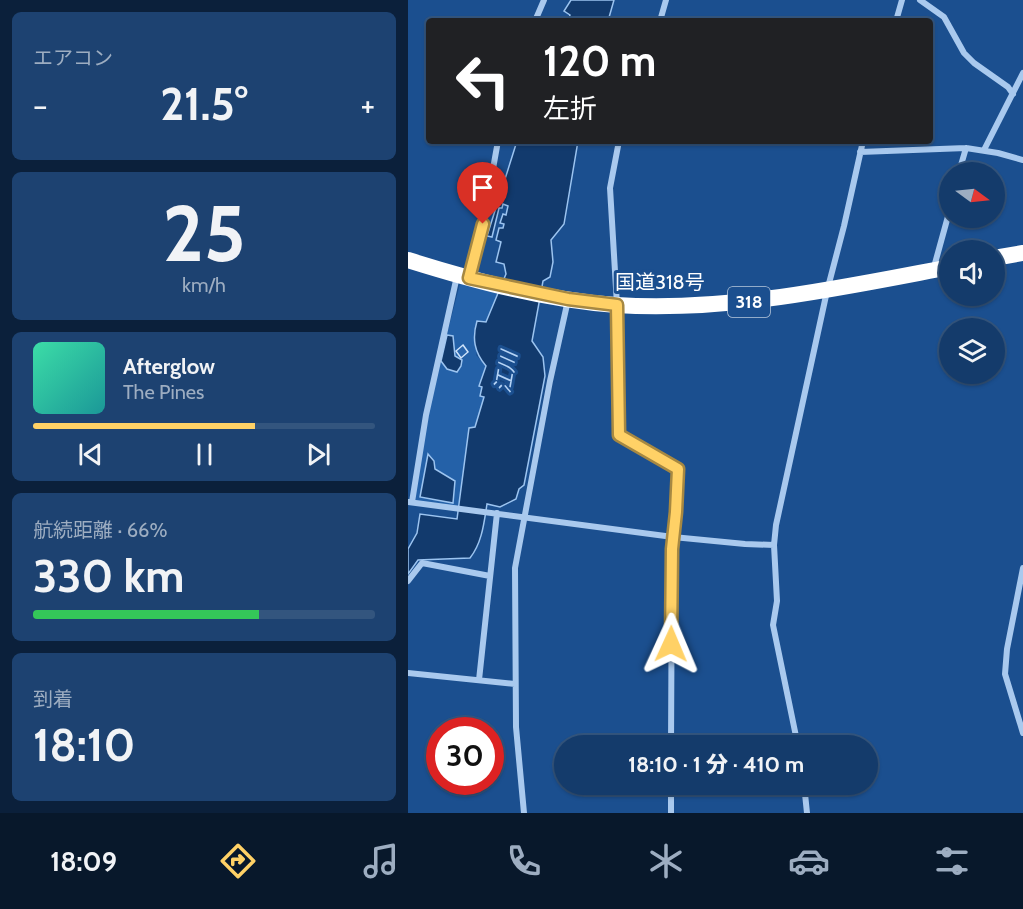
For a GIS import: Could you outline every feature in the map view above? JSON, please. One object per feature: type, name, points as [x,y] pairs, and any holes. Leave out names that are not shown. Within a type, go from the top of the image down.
[{"type":"highway","points":[[1005,256],[1023,253]]},
{"type":"highway","name":"国道318号","points":[[408,260],[501,286],[568,299],[617,305],[746,302],[827,291],[939,268]]},
{"type":"street","points":[[536,18],[544,0]]},
{"type":"street","points":[[661,18],[666,0]]},
{"type":"street","points":[[897,18],[902,0]]},
{"type":"street","points":[[920,0],[944,18],[964,53],[1008,87],[1013,94]]},
{"type":"street","points":[[984,150],[1023,73]]},
{"type":"street","points":[[497,144],[483,224],[463,277],[426,415],[410,502],[673,537],[774,545]]},
{"type":"street","points":[[618,144],[610,188],[617,305],[619,435],[678,469],[673,537],[671,735]]},
{"type":"street","points":[[796,735],[773,625],[777,601],[774,545],[776,525],[827,291],[862,144]]},
{"type":"street","points":[[962,162],[966,148]]},
{"type":"street","points":[[860,152],[966,148],[1023,160]]},
{"type":"street","points":[[524,813],[516,727],[515,568],[523,516],[568,299]]},
{"type":"street","points":[[479,680],[494,513]]},
{"type":"street","points":[[408,581],[422,563],[490,576]]},
{"type":"street","points":[[1023,568],[1007,649],[1005,674],[1023,732]]},
{"type":"street","points":[[408,673],[515,684]]},
{"type":"street","points":[[671,795],[671,813]]},
{"type":"street","points":[[805,795],[807,813]]},
{"type":"shaded area","points":[[460,284],[499,294],[486,322],[476,355],[486,366],[479,386],[482,387],[485,396],[475,427],[469,428],[458,509],[412,502],[426,414]]},
{"type":"water","points":[[571,0],[614,0],[609,18],[569,18],[570,15],[564,11]]},
{"type":"water","name":"江川","points":[[516,144],[577,144],[564,224],[551,240],[553,262],[550,277],[543,281],[532,341],[543,357],[545,376],[524,485],[519,489],[516,499],[500,507],[487,504],[480,539],[470,558],[418,560],[408,574],[408,549],[417,533],[420,514],[457,519],[469,428],[475,427],[484,397],[480,396],[482,387],[479,386],[486,366],[477,350],[474,339],[475,327],[477,321],[486,322],[506,274],[504,264],[496,262],[501,242],[496,240],[499,228],[503,228],[504,224],[500,223],[503,214],[506,215],[508,206],[503,204],[502,208],[499,208],[492,237],[487,236]]},
{"type":"water","points":[[447,335],[453,336],[455,356],[462,360],[457,372],[447,369],[441,361]]},
{"type":"water","points":[[428,454],[434,461],[435,469],[455,481],[453,503],[420,497]]},
{"type":"building","points":[[463,345],[468,352],[461,358],[456,351]]},
{"type":"route","points":[[483,224],[469,278],[568,299],[617,305],[619,435],[678,469],[672,549],[671,644]]}]
